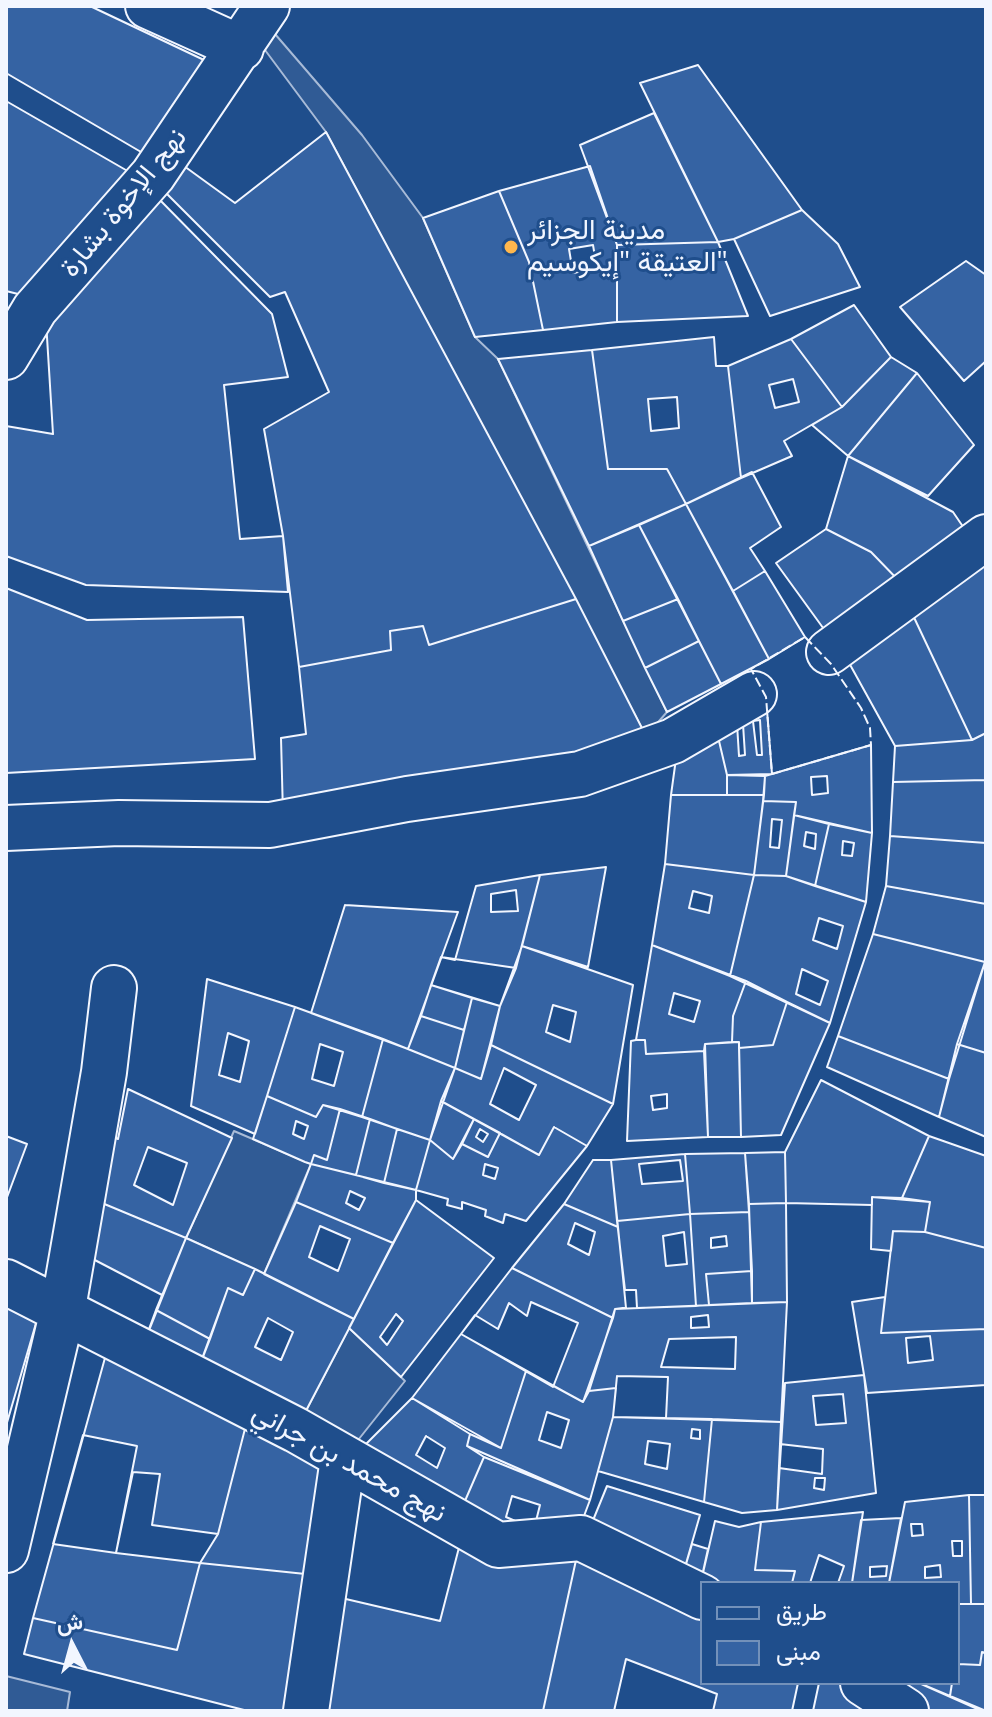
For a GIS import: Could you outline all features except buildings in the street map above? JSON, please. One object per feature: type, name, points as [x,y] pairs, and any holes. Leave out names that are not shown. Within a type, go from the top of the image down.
[{"type":"street","points":[[148,6],[241,48]]},
{"type":"street","name":"نهج الإخوة بشارة","points":[[6,357],[35,309],[153,175],[267,6]]},
{"type":"street","points":[[829,652],[986,537]]},
{"type":"street","points":[[6,828],[119,823],[270,825],[407,799],[580,774],[673,741],[754,694]]},
{"type":"street","points":[[6,1550],[62,1314],[104,1072],[114,988]]},
{"type":"street","name":"نهج محمد بن جراني","points":[[6,1282],[62,1314],[296,1430],[498,1545],[581,1538],[700,1596]]},
{"type":"street","points":[[306,1711],[343,1459]]},
{"type":"street","points":[[866,1685],[906,1711]]},
{"type":"shaded area","points":[[275,34],[362,135],[423,218],[475,337],[498,359],[667,712],[646,736],[326,132],[262,46]]},
{"type":"shaded area","points":[[234,1131],[311,1164],[264,1274],[186,1238]]},
{"type":"shaded area","points":[[349,1328],[405,1381],[343,1459],[298,1426]]},
{"type":"shaded area","points":[[6,1676],[70,1692],[67,1711],[6,1711]]},
{"type":"fence","points":[[805,637],[831,664],[861,708],[870,728],[871,745],[772,774],[766,697],[751,669],[805,637]]},
{"type":"place","name":"مدينة الجزائر العتيقة \"إيكوسيم\"","points":[[511,247]]}]
